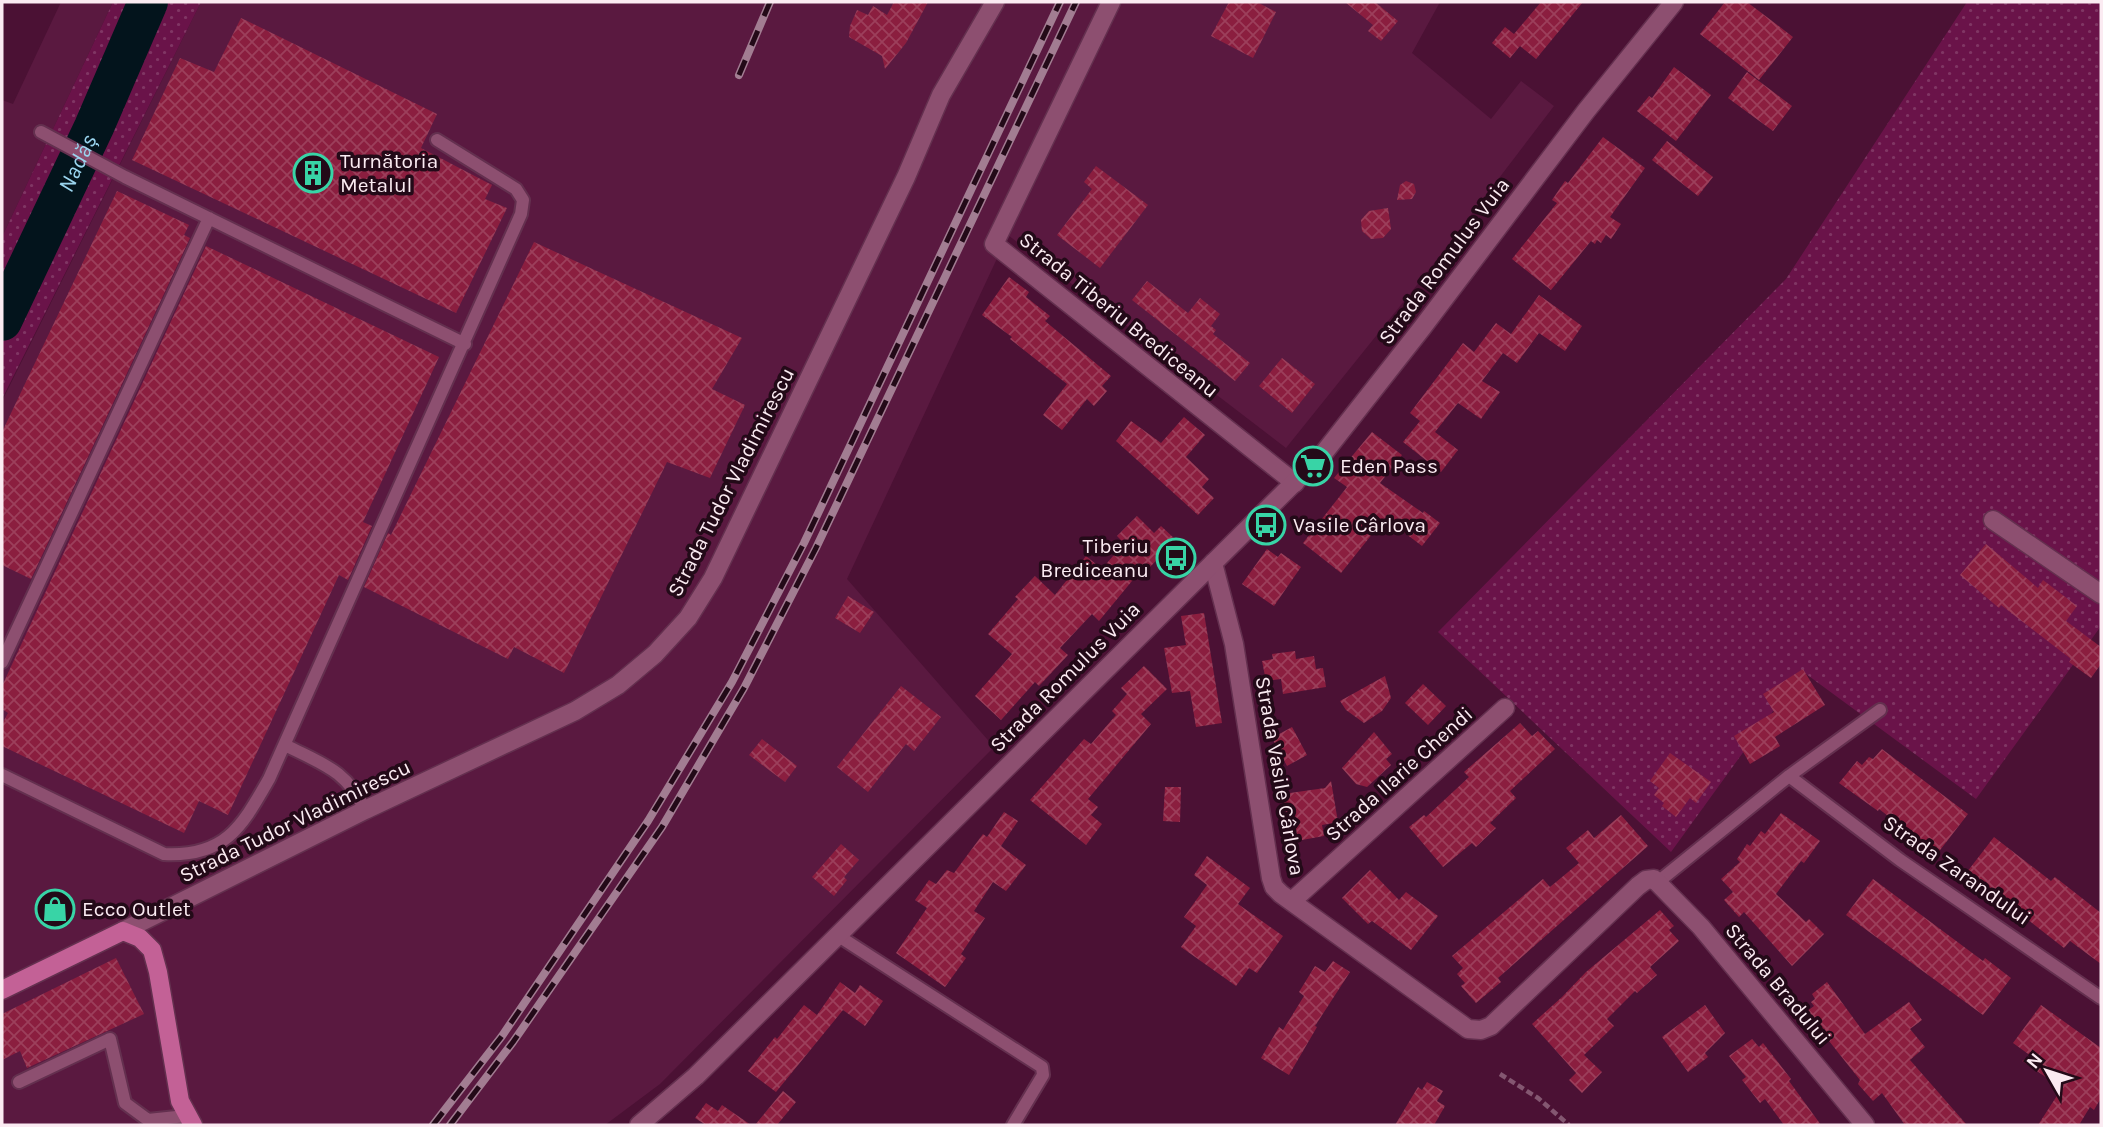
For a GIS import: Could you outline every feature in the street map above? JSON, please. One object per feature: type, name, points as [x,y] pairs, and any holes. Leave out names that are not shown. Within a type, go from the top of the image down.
[{"type":"main road","name":"Strada Tudor Vladimirescu","points":[[2,990],[123,931]]},
{"type":"main road","points":[[123,931],[140,938],[152,950],[158,972],[173,1070],[180,1101],[190,1121]]},
{"type":"street","name":"Strada Tudor Vladimirescu","points":[[123,931],[365,810],[575,711],[618,685],[655,654],[688,618],[713,578],[906,177],[941,95],[995,2]]},
{"type":"street","name":"Strada Tiberiu Brediceanu","points":[[1111,2],[994,244],[1295,483]]},
{"type":"street","name":"Strada Romulus Vuia","points":[[639,1125],[696,1076],[1323,454],[1586,111],[1674,2]]},
{"type":"street","points":[[1993,520],[2101,594]]},
{"type":"street","name":"Strada Vasile Cârlova","points":[[1213,563],[1234,643],[1274,887],[1468,1029],[1481,1030],[1491,1026],[1638,886],[1654,880]]},
{"type":"street","name":"Strada Ilarie Chendi","points":[[1292,901],[1505,708]]},
{"type":"street","name":"Strada Bradului","points":[[1654,880],[1701,927],[1865,1125]]},
{"type":"lane","points":[[41,132],[125,177],[465,344]]},
{"type":"lane","points":[[2,775],[164,854],[180,855],[210,848],[234,834],[243,824],[270,779],[521,214],[523,200],[516,189],[437,141]]},
{"type":"lane","points":[[2,662],[209,218]]},
{"type":"lane","points":[[1654,880],[1880,709]]},
{"type":"lane","points":[[285,745],[339,772],[357,791],[365,810]]},
{"type":"lane","name":"Strada Zarandului","points":[[1789,776],[1900,860],[2101,998]]},
{"type":"lane","points":[[837,935],[1042,1067],[1043,1074],[1013,1125]]},
{"type":"lane","points":[[19,1083],[110,1040],[125,1103],[148,1120],[190,1121]]},
{"type":"path","points":[[1500,1074],[1538,1098],[1569,1125]]},
{"type":"shaded area","points":[[61,2],[113,2],[2,237],[2,100],[13,104]]},
{"type":"shaded area","points":[[113,2],[201,2],[2,399],[2,237]]},
{"type":"shaded area","points":[[201,2],[1440,2],[1412,53],[1491,119],[1521,81],[1554,106],[1425,275],[1286,448],[1008,235],[847,579],[994,747],[660,1084],[605,1125],[2,1125],[2,401]]},
{"type":"shaded area","points":[[1967,2],[2101,2],[2101,626],[1976,799],[1802,671],[1671,852],[1438,632],[1786,279]]},
{"type":"building","points":[[894,2],[928,2],[906,43],[885,69],[882,56],[849,37],[850,26],[857,10],[868,15],[873,6],[887,15]]},
{"type":"building","points":[[1229,2],[1257,2],[1276,12],[1253,58],[1211,36]]},
{"type":"building","points":[[1345,2],[1375,2],[1398,21],[1381,41],[1368,31],[1373,25]]},
{"type":"building","points":[[1541,2],[1583,2],[1536,59],[1520,46],[1510,58],[1492,43],[1505,27],[1514,34]]},
{"type":"building","points":[[1725,2],[1747,2],[1793,37],[1759,80],[1700,34]]},
{"type":"building","name":"Turnătoria Metalul","points":[[241,18],[437,114],[421,148],[492,185],[485,199],[507,208],[456,313],[132,160],[180,58],[214,72]]},
{"type":"building","points":[[1674,67],[1711,95],[1676,141],[1637,111],[1649,96],[1652,98]]},
{"type":"building","points":[[1747,72],[1792,106],[1773,131],[1728,98]]},
{"type":"building","points":[[1603,137],[1645,168],[1610,217],[1621,224],[1611,239],[1606,235],[1601,243],[1597,240],[1595,244],[1591,241],[1551,290],[1512,259],[1557,203],[1552,200],[1565,181],[1568,183]]},
{"type":"building","points":[[1667,141],[1713,177],[1698,196],[1652,160]]},
{"type":"building","points":[[1096,166],[1148,205],[1100,268],[1057,235],[1092,189],[1084,182]]},
{"type":"building","points":[[1406,181],[1414,184],[1416,192],[1412,199],[1397,200],[1400,185]]},
{"type":"building","points":[[117,191],[189,225],[184,235],[190,238],[31,579],[2,565],[2,432]]},
{"type":"building","points":[[1388,208],[1391,229],[1383,238],[1371,239],[1362,231],[1361,220],[1369,211]]},
{"type":"building","points":[[534,242],[742,338],[712,389],[745,405],[710,478],[667,462],[564,673],[514,647],[508,659],[364,587],[388,533],[391,535]]},
{"type":"building","points":[[206,246],[439,357],[363,522],[372,526],[348,580],[339,575],[228,815],[199,801],[184,833],[2,746],[2,724],[8,713],[2,709],[2,686]]},
{"type":"building","points":[[1009,277],[1029,292],[1026,297],[1050,316],[1045,321],[1111,376],[1102,386],[1107,391],[1094,406],[1087,399],[1062,430],[1043,415],[1067,384],[982,315]]},
{"type":"building","points":[[1147,281],[1188,313],[1200,298],[1220,314],[1211,326],[1216,330],[1213,334],[1250,363],[1235,381],[1132,300]]},
{"type":"building","points":[[1539,295],[1582,326],[1565,351],[1539,333],[1517,363],[1503,353],[1482,381],[1500,392],[1481,419],[1458,403],[1435,432],[1458,450],[1441,472],[1403,442],[1420,421],[1410,413],[1463,343],[1474,352],[1496,323],[1511,334]]},
{"type":"building","points":[[1282,358],[1315,384],[1292,413],[1259,386]]},
{"type":"building","points":[[1184,417],[1205,435],[1186,457],[1209,479],[1202,487],[1214,498],[1198,515],[1116,441],[1131,421],[1161,443]]},
{"type":"building","points":[[1372,432],[1402,455],[1380,483],[1440,523],[1422,546],[1385,518],[1341,573],[1303,543],[1347,487],[1334,478]]},
{"type":"building","points":[[1137,516],[1154,533],[1161,526],[1176,540],[1150,567],[1146,564],[1099,621],[1092,614],[1060,648],[1068,655],[1039,686],[1035,682],[1001,720],[975,696],[1012,654],[988,634],[1018,599],[1015,597],[1035,576],[1055,595],[1086,556],[1102,569],[1124,543],[1117,536]]},
{"type":"building","points":[[1986,544],[2038,588],[2043,580],[2077,606],[2066,621],[2101,647],[2101,664],[2091,678],[2069,662],[2071,659],[2001,605],[1999,608],[1960,575]]},
{"type":"building","points":[[1267,549],[1278,557],[1281,553],[1301,567],[1274,606],[1242,584]]},
{"type":"building","points":[[848,596],[874,612],[860,633],[835,618]]},
{"type":"building","points":[[1204,613],[1222,723],[1196,727],[1190,691],[1172,693],[1164,648],[1186,645],[1181,616]]},
{"type":"building","points":[[1295,651],[1296,659],[1314,656],[1316,669],[1323,668],[1326,687],[1283,694],[1281,679],[1266,681],[1262,661],[1273,659],[1272,654]]},
{"type":"building","points":[[1144,666],[1167,689],[1141,714],[1151,724],[1088,799],[1098,807],[1091,815],[1102,824],[1086,845],[1030,800],[1084,739],[1091,744],[1116,715],[1112,711],[1127,694],[1121,688]]},
{"type":"building","points":[[1803,669],[1825,705],[1775,737],[1780,746],[1750,764],[1734,736],[1774,712],[1763,694]]},
{"type":"building","points":[[1385,676],[1391,698],[1382,711],[1364,723],[1346,710],[1340,701]]},
{"type":"building","points":[[1423,684],[1446,706],[1428,725],[1405,703]]},
{"type":"building","points":[[901,686],[941,717],[914,751],[906,744],[868,792],[837,767]]},
{"type":"building","points":[[1520,723],[1532,736],[1538,731],[1555,749],[1510,791],[1516,798],[1490,823],[1496,828],[1476,847],[1472,843],[1443,867],[1409,827],[1424,815],[1426,817],[1469,777],[1464,772]]},
{"type":"building","points":[[1292,727],[1307,755],[1287,766],[1272,738]]},
{"type":"building","points":[[1374,732],[1392,754],[1386,759],[1391,765],[1367,787],[1356,784],[1342,768]]},
{"type":"building","points":[[762,739],[797,766],[785,782],[749,755]]},
{"type":"building","points":[[1882,749],[1968,814],[1937,854],[1879,809],[1878,811],[1839,783],[1857,761],[1862,765],[1869,757],[1873,759]]},
{"type":"building","points":[[1670,753],[1711,782],[1696,803],[1690,798],[1676,817],[1662,806],[1664,803],[1654,795],[1659,788],[1650,781]]},
{"type":"building","points":[[1331,781],[1338,822],[1322,825],[1324,836],[1291,842],[1283,794],[1325,788]]},
{"type":"building","points":[[1165,787],[1181,787],[1180,822],[1163,821]]},
{"type":"building","points":[[1004,812],[1018,821],[1001,846],[1026,865],[1006,891],[993,882],[974,911],[985,918],[961,954],[966,958],[945,987],[896,953],[927,908],[915,900],[929,880],[936,884],[947,870],[954,873],[983,834],[987,837]]},
{"type":"building","points":[[1781,813],[1820,841],[1776,894],[1806,922],[1809,919],[1824,934],[1792,966],[1744,912],[1739,917],[1724,900],[1733,892],[1721,879],[1740,862],[1737,859],[1747,844],[1750,846],[1761,831],[1765,834]]},
{"type":"building","points":[[1621,815],[1648,846],[1498,978],[1501,982],[1476,1003],[1461,986],[1465,983],[1457,974],[1463,968],[1452,956],[1543,879],[1550,887],[1579,863],[1566,848],[1588,830],[1594,838]]},
{"type":"building","points":[[1994,837],[2051,881],[2055,877],[2101,913],[2101,964],[2070,941],[2064,948],[1967,872]]},
{"type":"building","points":[[841,844],[859,860],[844,877],[847,880],[834,896],[812,877]]},
{"type":"building","points":[[1207,856],[1250,888],[1238,904],[1283,936],[1257,973],[1249,968],[1236,986],[1181,947],[1196,926],[1184,917],[1207,885],[1194,875]]},
{"type":"building","points":[[1370,870],[1399,900],[1406,892],[1438,916],[1411,950],[1372,921],[1368,924],[1342,898]]},
{"type":"building","points":[[1873,879],[1983,961],[1985,958],[2011,978],[1983,1015],[1846,915]]},
{"type":"building","points":[[1660,910],[1674,926],[1669,930],[1679,941],[1650,967],[1657,975],[1637,993],[1635,991],[1607,1019],[1614,1026],[1584,1055],[1602,1072],[1582,1093],[1569,1080],[1576,1073],[1532,1024],[1586,972]]},
{"type":"building","points":[[116,958],[144,1014],[27,1068],[20,1051],[2,1060],[2,1014]]},
{"type":"building","points":[[1333,961],[1350,972],[1315,1026],[1317,1027],[1289,1075],[1261,1058],[1279,1027],[1283,1030],[1304,996],[1299,992],[1315,966],[1325,972]]},
{"type":"building","points":[[840,982],[855,993],[860,985],[883,1001],[865,1026],[843,1010],[776,1092],[748,1071],[804,1005],[817,1015]]},
{"type":"building","points":[[1827,982],[1865,1034],[1909,1002],[1922,1020],[1910,1029],[1925,1047],[1910,1060],[1967,1125],[1905,1125],[1882,1093],[1873,1101],[1858,1084],[1860,1080],[1806,1012],[1814,1006],[1811,1002],[1815,999],[1812,994]]},
{"type":"building","points":[[1705,1005],[1725,1033],[1705,1053],[1708,1057],[1688,1072],[1662,1037]]},
{"type":"building","points":[[2041,1005],[2101,1048],[2101,1098],[2094,1110],[2090,1107],[2079,1125],[2038,1125],[2062,1088],[2022,1061],[2031,1056],[2013,1043]]},
{"type":"building","points":[[1752,1039],[1759,1047],[1763,1043],[1821,1125],[1784,1125],[1765,1099],[1760,1103],[1742,1080],[1746,1077],[1729,1056]]},
{"type":"building","points":[[1427,1082],[1443,1091],[1437,1101],[1445,1106],[1434,1125],[1395,1125],[1418,1087],[1422,1090]]},
{"type":"building","points":[[783,1091],[796,1102],[777,1125],[755,1125]]},
{"type":"building","points":[[706,1103],[718,1111],[722,1105],[751,1125],[706,1125],[695,1118]]},
{"type":"waterway","name":"Nadăș","points":[[2,321],[94,127],[148,2]]},
{"type":"railway","points":[[739,75],[770,2]]},
{"type":"railway","points":[[433,1125],[502,1036],[648,821],[732,682],[804,543],[1060,2]]},
{"type":"railway","points":[[450,1125],[513,1042],[662,827],[744,688],[816,548],[1076,2]]},
{"type":"place","name":"Turnătoria Metalul","points":[[313,173]]},
{"type":"place","name":"Eden Pass","points":[[1313,466]]},
{"type":"place","name":"Vasile Cârlova","points":[[1266,525]]},
{"type":"place","name":"Tiberiu Brediceanu","points":[[1176,558]]},
{"type":"place","name":"Ecco Outlet","points":[[55,909]]}]
